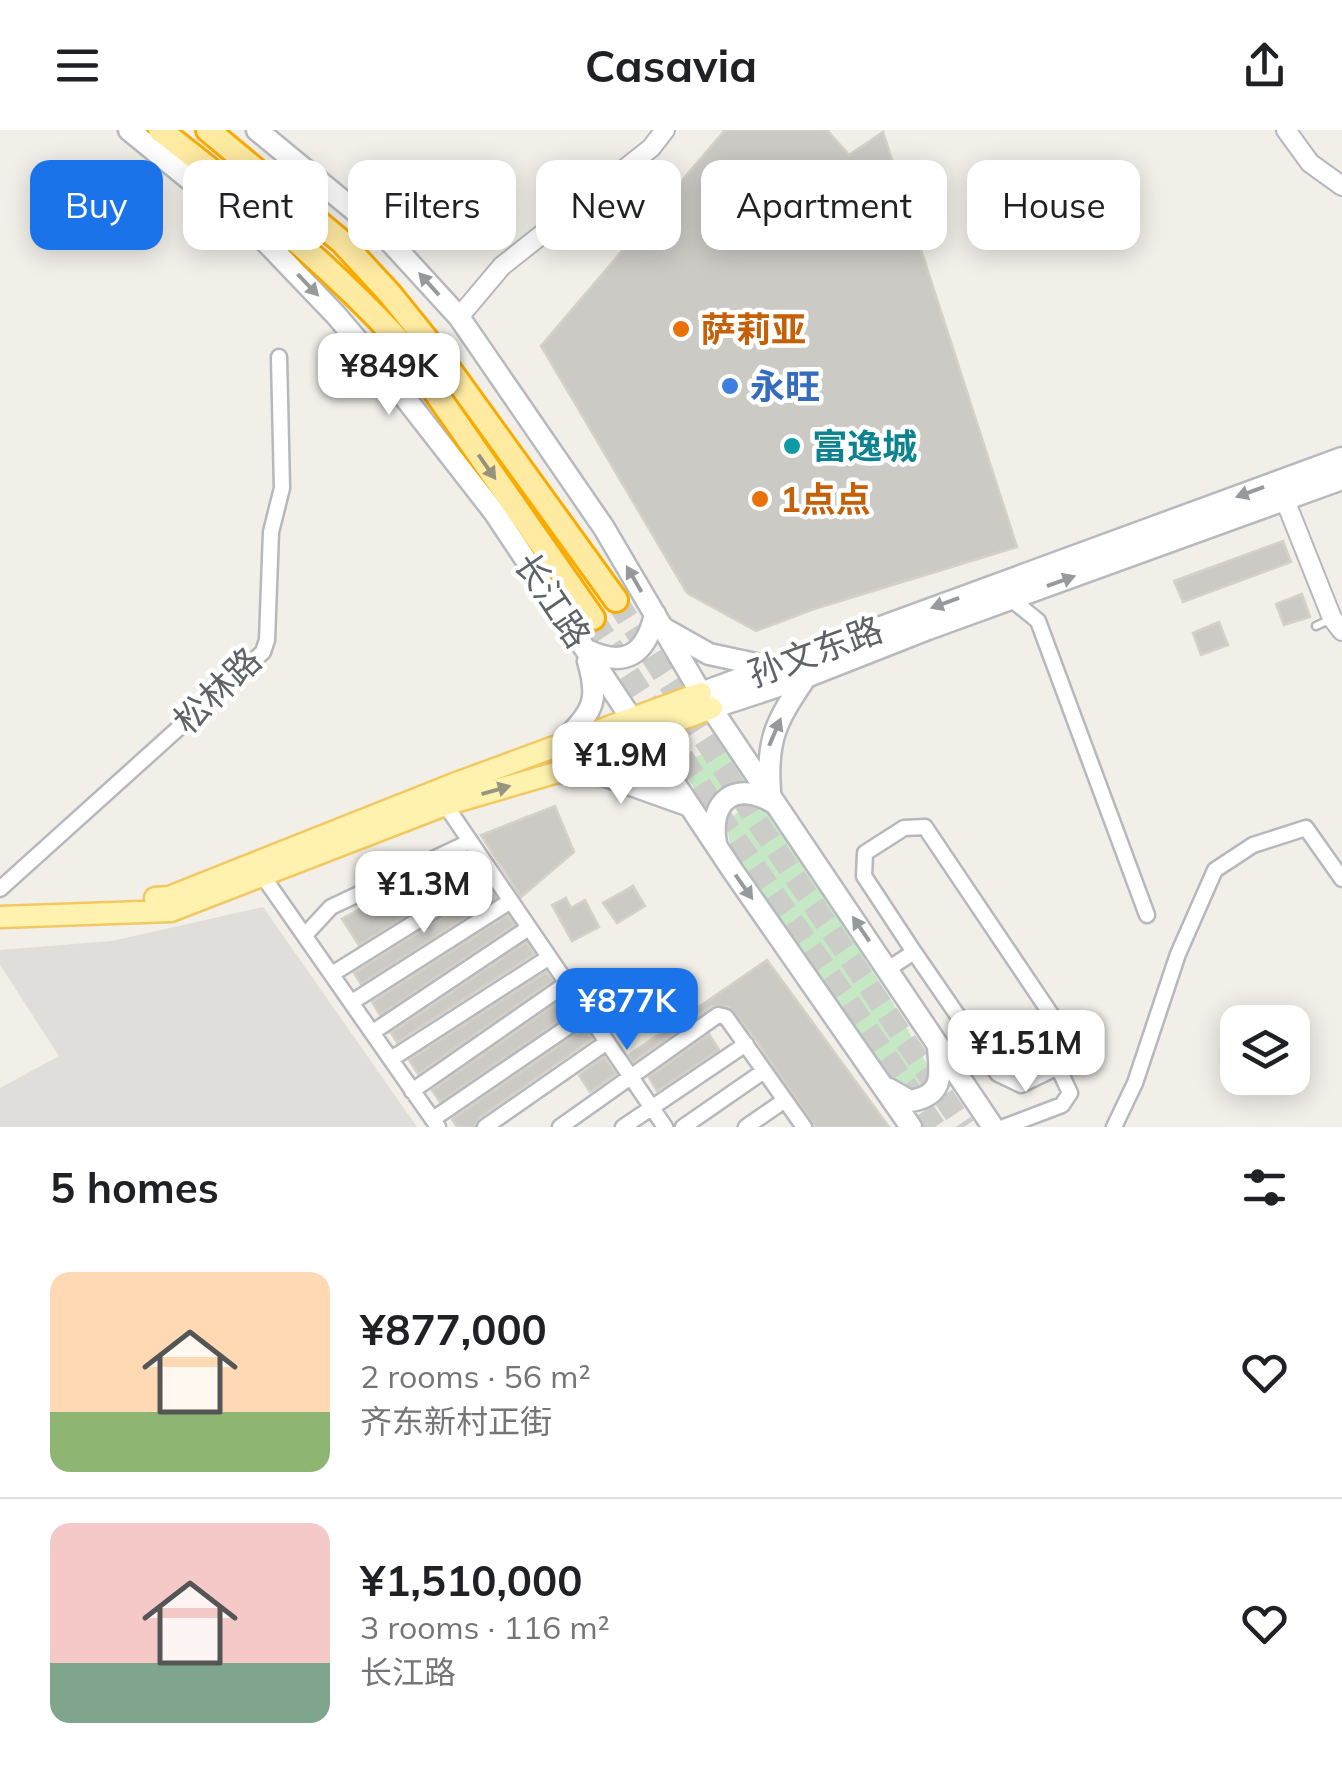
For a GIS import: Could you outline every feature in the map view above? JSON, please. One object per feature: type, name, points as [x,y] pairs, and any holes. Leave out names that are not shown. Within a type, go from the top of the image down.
[{"type":"highway","name":"长江路","points":[[160,130],[286,232],[366,305],[401,343],[592,618]]},
{"type":"highway","name":"长江路","points":[[208,130],[342,242],[390,294],[616,600]]},
{"type":"main road","name":"长江路","points":[[129,130],[265,241],[335,314],[494,512],[910,1127]]},
{"type":"main road","points":[[257,130],[383,234],[459,318],[604,528],[706,700],[993,1127]]},
{"type":"main road","name":"孙文东路","points":[[0,917],[171,911],[259,870],[440,798],[562,744],[637,726],[706,700],[772,667],[1342,458]]},
{"type":"main road","name":"孙文东路","points":[[706,700],[806,678],[1011,599],[1342,480]]},
{"type":"main road","points":[[585,650],[608,660],[625,658],[650,638],[658,622]]},
{"type":"main road","points":[[658,622],[709,654],[772,667]]},
{"type":"main road","points":[[562,744],[594,704],[594,680],[585,650]]},
{"type":"main road","points":[[775,800],[768,762],[770,738],[806,678]]},
{"type":"main road","name":"孙文东路","points":[[440,798],[558,772],[607,753],[637,726]]},
{"type":"main road","points":[[558,772],[603,775],[690,806]]},
{"type":"main road","points":[[717,847],[713,825],[721,803],[732,795],[757,793],[775,800]]},
{"type":"main road","name":"孙文东路","points":[[0,906],[169,897],[259,870]]},
{"type":"main road","points":[[880,1082],[910,1101],[926,1098],[933,1093],[940,1076],[938,1045]]},
{"type":"street","points":[[459,318],[502,266],[650,148],[665,130]]},
{"type":"street","points":[[1286,130],[1310,163],[1342,186]]},
{"type":"street","name":"松林路","points":[[0,889],[263,652],[267,640],[271,532],[282,488],[279,357]]},
{"type":"street","points":[[1284,500],[1330,625]]},
{"type":"street","points":[[1011,599],[1038,620],[1147,915]]},
{"type":"street","points":[[440,798],[665,1127]]},
{"type":"street","points":[[925,827],[1073,1046],[1058,1067],[1021,1085],[998,1074],[914,952],[864,876],[864,853],[904,828],[925,827]]},
{"type":"street","points":[[1114,1127],[1134,1083],[1178,954],[1215,870],[1253,844],[1306,828],[1342,879]]},
{"type":"street","points":[[292,916],[331,907],[469,842]]},
{"type":"street","points":[[259,870],[435,1123],[587,1014]]},
{"type":"street","points":[[332,974],[491,875]]},
{"type":"street","points":[[352,1002],[509,902]]},
{"type":"street","points":[[306,934],[331,907]]},
{"type":"street","points":[[372,1032],[528,929]]},
{"type":"street","points":[[888,969],[914,952]]},
{"type":"street","points":[[391,1060],[548,958]]},
{"type":"street","points":[[412,1090],[566,984]]},
{"type":"street","points":[[560,1127],[718,1015],[726,1017],[804,1127]]},
{"type":"street","points":[[484,1127],[607,1042]]},
{"type":"street","points":[[623,1127],[746,1044]]},
{"type":"street","points":[[1004,1127],[1062,1104],[1070,1093],[1058,1067]]},
{"type":"street","points":[[683,1127],[764,1071]]},
{"type":"street","points":[[746,1127],[785,1100]]},
{"type":"shaded area","points":[[263,907],[417,1127],[0,1127],[0,1088],[59,1056],[0,965],[0,950],[112,941]]},
{"type":"green space","points":[[723,746],[753,789],[711,813],[678,764]]},
{"type":"green space","points":[[751,807],[768,812],[776,822],[890,998],[930,1070],[927,1086],[912,1093],[901,1087],[851,1027],[730,843],[731,820]]},
{"type":"building","name":"富逸城","points":[[725,130],[827,130],[849,155],[883,132],[892,160],[701,160],[701,250],[921,250],[1017,547],[814,609],[756,631],[687,593],[541,346],[623,250],[681,250],[681,182]]},
{"type":"building","points":[[1283,541],[1291,562],[1183,602],[1174,581]]},
{"type":"building","points":[[1302,594],[1310,617],[1284,625],[1276,604]]},
{"type":"building","points":[[1219,622],[1228,645],[1201,655],[1193,633]]},
{"type":"building","points":[[555,806],[574,852],[521,897],[481,835]]},
{"type":"building","points":[[473,864],[478,871],[359,945],[342,919],[407,883]]},
{"type":"building","points":[[633,886],[645,906],[617,923],[603,903]]},
{"type":"building","points":[[489,888],[496,898],[361,984],[354,973]]},
{"type":"building","points":[[566,898],[571,908],[585,900],[599,927],[572,941],[552,905]]},
{"type":"building","points":[[508,915],[514,925],[380,1015],[372,1002]]},
{"type":"building","points":[[526,942],[534,954],[397,1042],[391,1033]]},
{"type":"building","points":[[767,960],[889,1127],[815,1127],[729,1007],[712,1006],[633,1062],[629,1055]]},
{"type":"building","points":[[546,972],[552,981],[418,1074],[409,1060]]},
{"type":"building","points":[[564,998],[573,1011],[440,1102],[432,1090]]},
{"type":"building","points":[[585,1028],[592,1039],[479,1118],[474,1127],[457,1127],[452,1119]]},
{"type":"building","points":[[709,1034],[719,1050],[657,1091],[649,1077]]},
{"type":"building","points":[[604,1057],[616,1074],[590,1092],[579,1075]]},
{"type":"tunnel","points":[[616,600],[752,814],[964,1127]]},
{"type":"tunnel","points":[[593,618],[727,826],[935,1127]]},
{"type":"place","name":"萨莉亚","points":[[681,329]]},
{"type":"place","name":"永旺","points":[[730,386]]},
{"type":"place","name":"富逸城","points":[[792,446]]},
{"type":"place","name":"1点点","points":[[760,499]]}]
